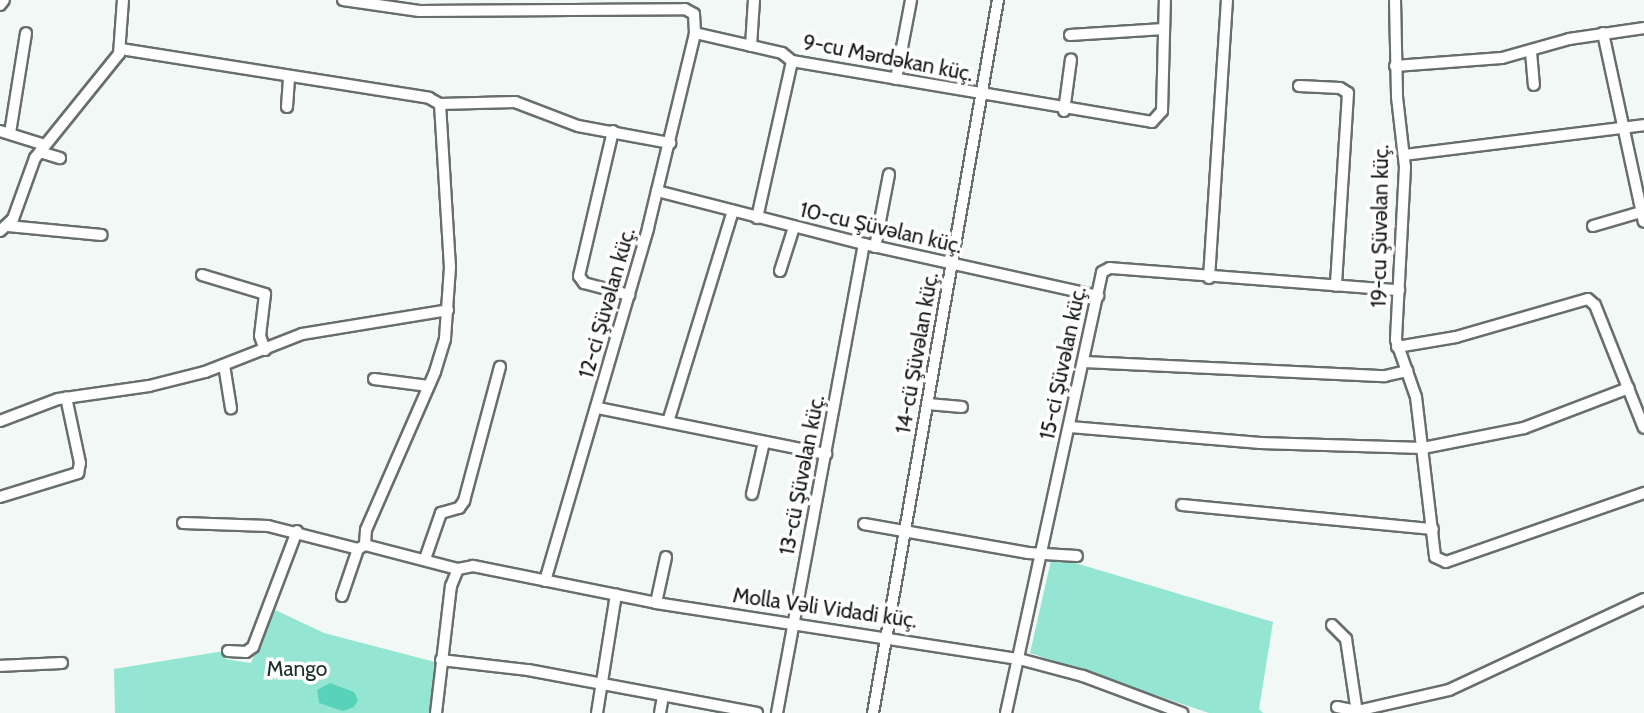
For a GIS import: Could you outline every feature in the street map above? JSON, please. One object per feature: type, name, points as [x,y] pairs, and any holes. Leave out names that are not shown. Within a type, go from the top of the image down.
[{"type":"street","points":[[0,5],[4,0]]},
{"type":"street","points":[[102,235],[4,229],[43,148],[121,49],[123,0]]},
{"type":"street","points":[[343,0],[448,12],[685,9],[694,14],[695,33]]},
{"type":"street","points":[[751,46],[754,0]]},
{"type":"street","points":[[896,79],[911,0]]},
{"type":"street","name":"14-cü Şüvəlan küç.","points":[[873,713],[998,0]]},
{"type":"street","name":"9-cu Mərdəkan küç.","points":[[695,33],[782,53],[792,61],[1064,111],[1152,122],[1159,119],[1165,0]]},
{"type":"street","points":[[1209,278],[1227,0]]},
{"type":"street","name":"19-cu Şüvəlan küç.","points":[[1395,0],[1395,66],[1404,155],[1396,347],[1416,397],[1435,557],[1446,562],[1644,493]]},
{"type":"street","points":[[1395,66],[1531,52],[1603,33],[1644,27]]},
{"type":"street","points":[[1070,35],[1164,29]]},
{"type":"street","points":[[26,33],[5,132],[60,158]]},
{"type":"street","name":"12-ci Şüvəlan küç.","points":[[545,581],[598,408],[629,295],[670,143],[695,33]]},
{"type":"street","points":[[1593,226],[1642,217],[1603,33]]},
{"type":"street","points":[[121,49],[289,78],[429,98],[440,104],[515,102],[561,122],[670,143]]},
{"type":"street","points":[[1531,52],[1534,85]]},
{"type":"street","points":[[1064,111],[1072,59]]},
{"type":"street","points":[[757,218],[792,61]]},
{"type":"street","points":[[287,107],[289,78]]},
{"type":"street","points":[[1299,86],[1340,88],[1348,93],[1336,286]]},
{"type":"street","points":[[342,596],[366,530],[442,351],[448,310],[448,192],[440,104]]},
{"type":"street","points":[[1404,155],[1644,125]]},
{"type":"street","points":[[613,131],[579,276],[584,283],[629,295]]},
{"type":"street","points":[[875,247],[889,174]]},
{"type":"street","name":"10-cu Şüvəlan küç.","points":[[657,191],[875,247],[1098,296]]},
{"type":"street","points":[[668,422],[733,211]]},
{"type":"street","points":[[780,271],[794,227]]},
{"type":"street","name":"13-cü Şüvəlan küç.","points":[[777,713],[864,244]]},
{"type":"street","name":"15-ci Şüvəlan küç.","points":[[1006,713],[1106,269],[1399,290]]},
{"type":"street","points":[[202,275],[265,295],[260,336],[265,350]]},
{"type":"street","points":[[1396,347],[1456,337],[1588,299],[1595,305],[1644,428]]},
{"type":"street","points":[[0,421],[66,397],[149,386],[224,365],[302,334],[448,310]]},
{"type":"street","points":[[1084,362],[1385,376],[1407,371]]},
{"type":"street","points":[[224,365],[231,408]]},
{"type":"street","points":[[425,559],[441,513],[458,508],[464,501],[500,367]]},
{"type":"street","points":[[374,379],[429,386]]},
{"type":"street","points":[[1070,427],[1260,443],[1423,448],[1524,428],[1629,388]]},
{"type":"street","points":[[0,497],[78,473],[80,463],[66,397]]},
{"type":"street","points":[[928,404],[962,407]]},
{"type":"street","points":[[598,408],[826,454]]},
{"type":"street","points":[[752,494],[764,442]]},
{"type":"street","points":[[1182,505],[1433,529]]},
{"type":"street","name":"Molla Vəli Vidadi küç.","points":[[183,523],[297,531],[425,559],[458,569],[473,566],[656,603],[1019,659],[1083,676],[1182,713]]},
{"type":"street","points":[[863,524],[1077,556]]},
{"type":"street","points":[[228,651],[246,652],[253,647],[297,531]]},
{"type":"street","points":[[656,603],[666,557]]},
{"type":"street","points":[[436,713],[451,586],[458,569]]},
{"type":"street","points":[[597,713],[616,595]]},
{"type":"street","points":[[1337,707],[1357,712],[1449,690],[1644,599]]},
{"type":"street","points":[[1332,625],[1346,639],[1357,712]]},
{"type":"street","points":[[441,660],[600,683],[757,713]]},
{"type":"street","points":[[0,666],[62,663]]},
{"type":"street","points":[[660,713],[663,696]]},
{"type":"green space","points":[[1052,556],[1273,622],[1259,709],[1263,713],[1209,713],[1030,653]]},
{"type":"green space","name":"Mango","points":[[271,608],[324,633],[435,662],[431,713],[115,713],[114,669],[224,651],[225,659],[251,663]]},
{"type":"shaded area","points":[[330,683],[354,692],[358,700],[354,707],[343,711],[319,703],[317,690]]}]
